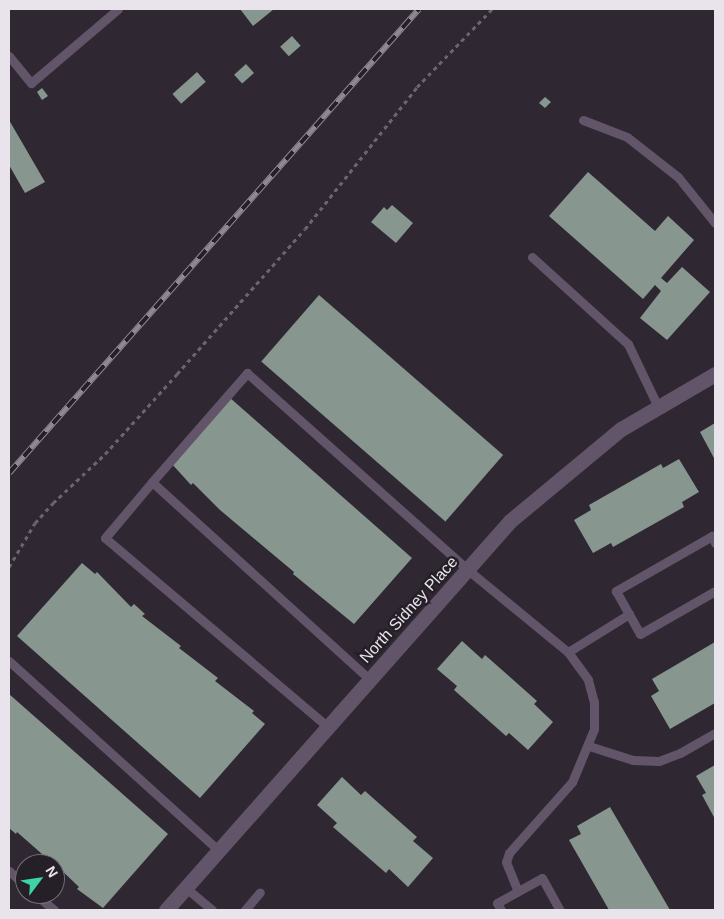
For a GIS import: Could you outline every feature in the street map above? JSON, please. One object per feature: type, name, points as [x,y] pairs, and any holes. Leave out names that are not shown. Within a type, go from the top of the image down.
[{"type":"street","name":"North Sidney Place","points":[[166,910],[510,521],[620,428],[715,374]]},
{"type":"lane","points":[[9,56],[31,83],[118,9]]},
{"type":"lane","points":[[583,120],[634,143],[678,177],[715,223]]},
{"type":"lane","points":[[532,257],[628,344],[658,407]]},
{"type":"lane","points":[[328,727],[105,538],[247,373],[468,570],[568,652],[588,680],[594,702],[594,728],[589,746],[560,799],[509,853],[506,862],[518,891]]},
{"type":"lane","points":[[152,482],[370,680]]},
{"type":"lane","points":[[715,543],[712,536],[616,591],[640,634],[715,591]]},
{"type":"lane","points":[[568,652],[628,614]]},
{"type":"lane","points":[[9,662],[218,850]]},
{"type":"lane","points":[[589,746],[633,760],[659,761],[680,754],[715,733]]},
{"type":"lane","points":[[501,910],[497,903],[542,878],[560,910]]},
{"type":"lane","points":[[186,888],[212,910]]},
{"type":"lane","points":[[245,910],[260,892]]},
{"type":"path","points":[[9,567],[35,523],[53,502],[105,454],[177,374],[305,229],[418,87],[492,9]]},
{"type":"building","points":[[240,9],[274,9],[253,26]]},
{"type":"building","points":[[292,36],[301,46],[289,56],[280,47]]},
{"type":"building","points":[[246,64],[254,73],[242,84],[234,75]]},
{"type":"building","points":[[197,72],[206,82],[181,104],[172,94]]},
{"type":"building","points":[[42,88],[48,96],[42,100],[37,92]]},
{"type":"building","points":[[545,97],[551,102],[545,108],[539,103]]},
{"type":"building","points":[[9,120],[45,182],[25,193],[9,165]]},
{"type":"building","points":[[588,172],[655,231],[668,216],[694,240],[661,278],[667,283],[682,267],[710,292],[667,340],[640,318],[661,291],[655,285],[643,299],[549,216]]},
{"type":"building","points":[[392,205],[413,223],[396,243],[371,222],[384,207],[387,210]]},
{"type":"building","points":[[319,295],[503,455],[445,521],[261,361]]},
{"type":"building","points":[[229,397],[412,558],[354,624],[293,574],[294,572],[220,510],[193,483],[191,485],[171,463]]},
{"type":"building","points":[[715,423],[715,460],[700,432]]},
{"type":"building","points":[[679,459],[699,492],[682,502],[684,507],[613,547],[611,543],[593,553],[574,520],[591,510],[589,505],[661,464],[663,468]]},
{"type":"building","points":[[82,563],[95,574],[97,572],[131,607],[134,604],[145,614],[142,616],[218,678],[215,681],[254,711],[252,713],[265,724],[200,798],[17,636]]},
{"type":"building","points":[[462,641],[482,659],[485,655],[537,701],[534,704],[553,722],[528,750],[509,733],[506,736],[454,690],[457,686],[437,669]]},
{"type":"building","points":[[715,642],[715,703],[670,729],[651,696],[659,691],[652,679]]},
{"type":"building","points":[[9,694],[168,834],[103,908],[77,889],[79,887],[65,874],[65,854],[42,854],[17,832],[16,834],[9,828]]},
{"type":"building","points":[[715,765],[715,819],[702,795],[706,793],[696,776]]},
{"type":"building","points":[[342,777],[361,795],[365,791],[417,837],[413,841],[433,858],[408,887],[389,869],[386,873],[333,827],[337,823],[317,805]]},
{"type":"building","points":[[610,807],[670,910],[609,910],[569,840],[581,834],[577,826]]},
{"type":"railway","points":[[9,473],[419,9]]}]
